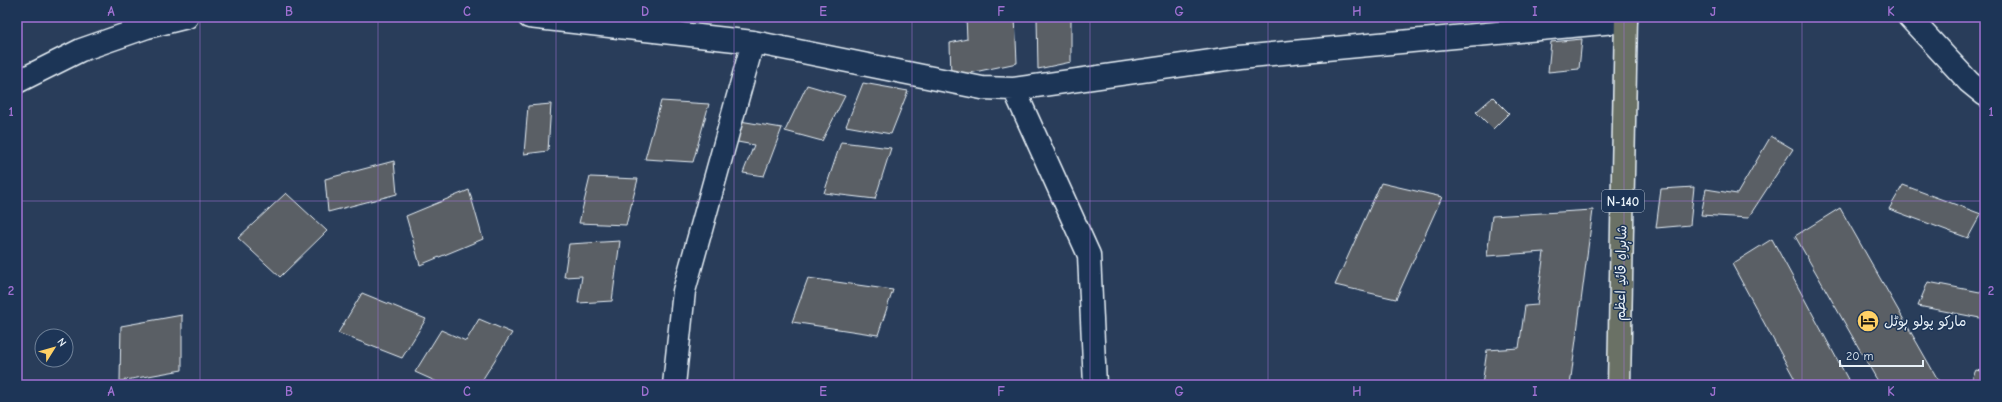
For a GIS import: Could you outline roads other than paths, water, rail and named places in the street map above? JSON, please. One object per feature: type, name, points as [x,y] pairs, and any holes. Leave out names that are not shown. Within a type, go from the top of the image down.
[{"type":"highway","name":"شاہراہِ قائدِ اعظم","points":[[1619,385],[1626,19]]},
{"type":"street","points":[[17,82],[81,50],[146,28],[187,17]]},
{"type":"street","points":[[529,17],[753,42],[982,88],[1014,89],[1240,57],[1626,19]]},
{"type":"street","points":[[1909,17],[1969,82],[1985,94]]},
{"type":"street","points":[[674,385],[684,291],[753,42]]},
{"type":"street","points":[[1014,89],[1090,255],[1095,385]]},
{"type":"place","name":"مارکو پولو ہوٹل","points":[[1868,321]]}]
